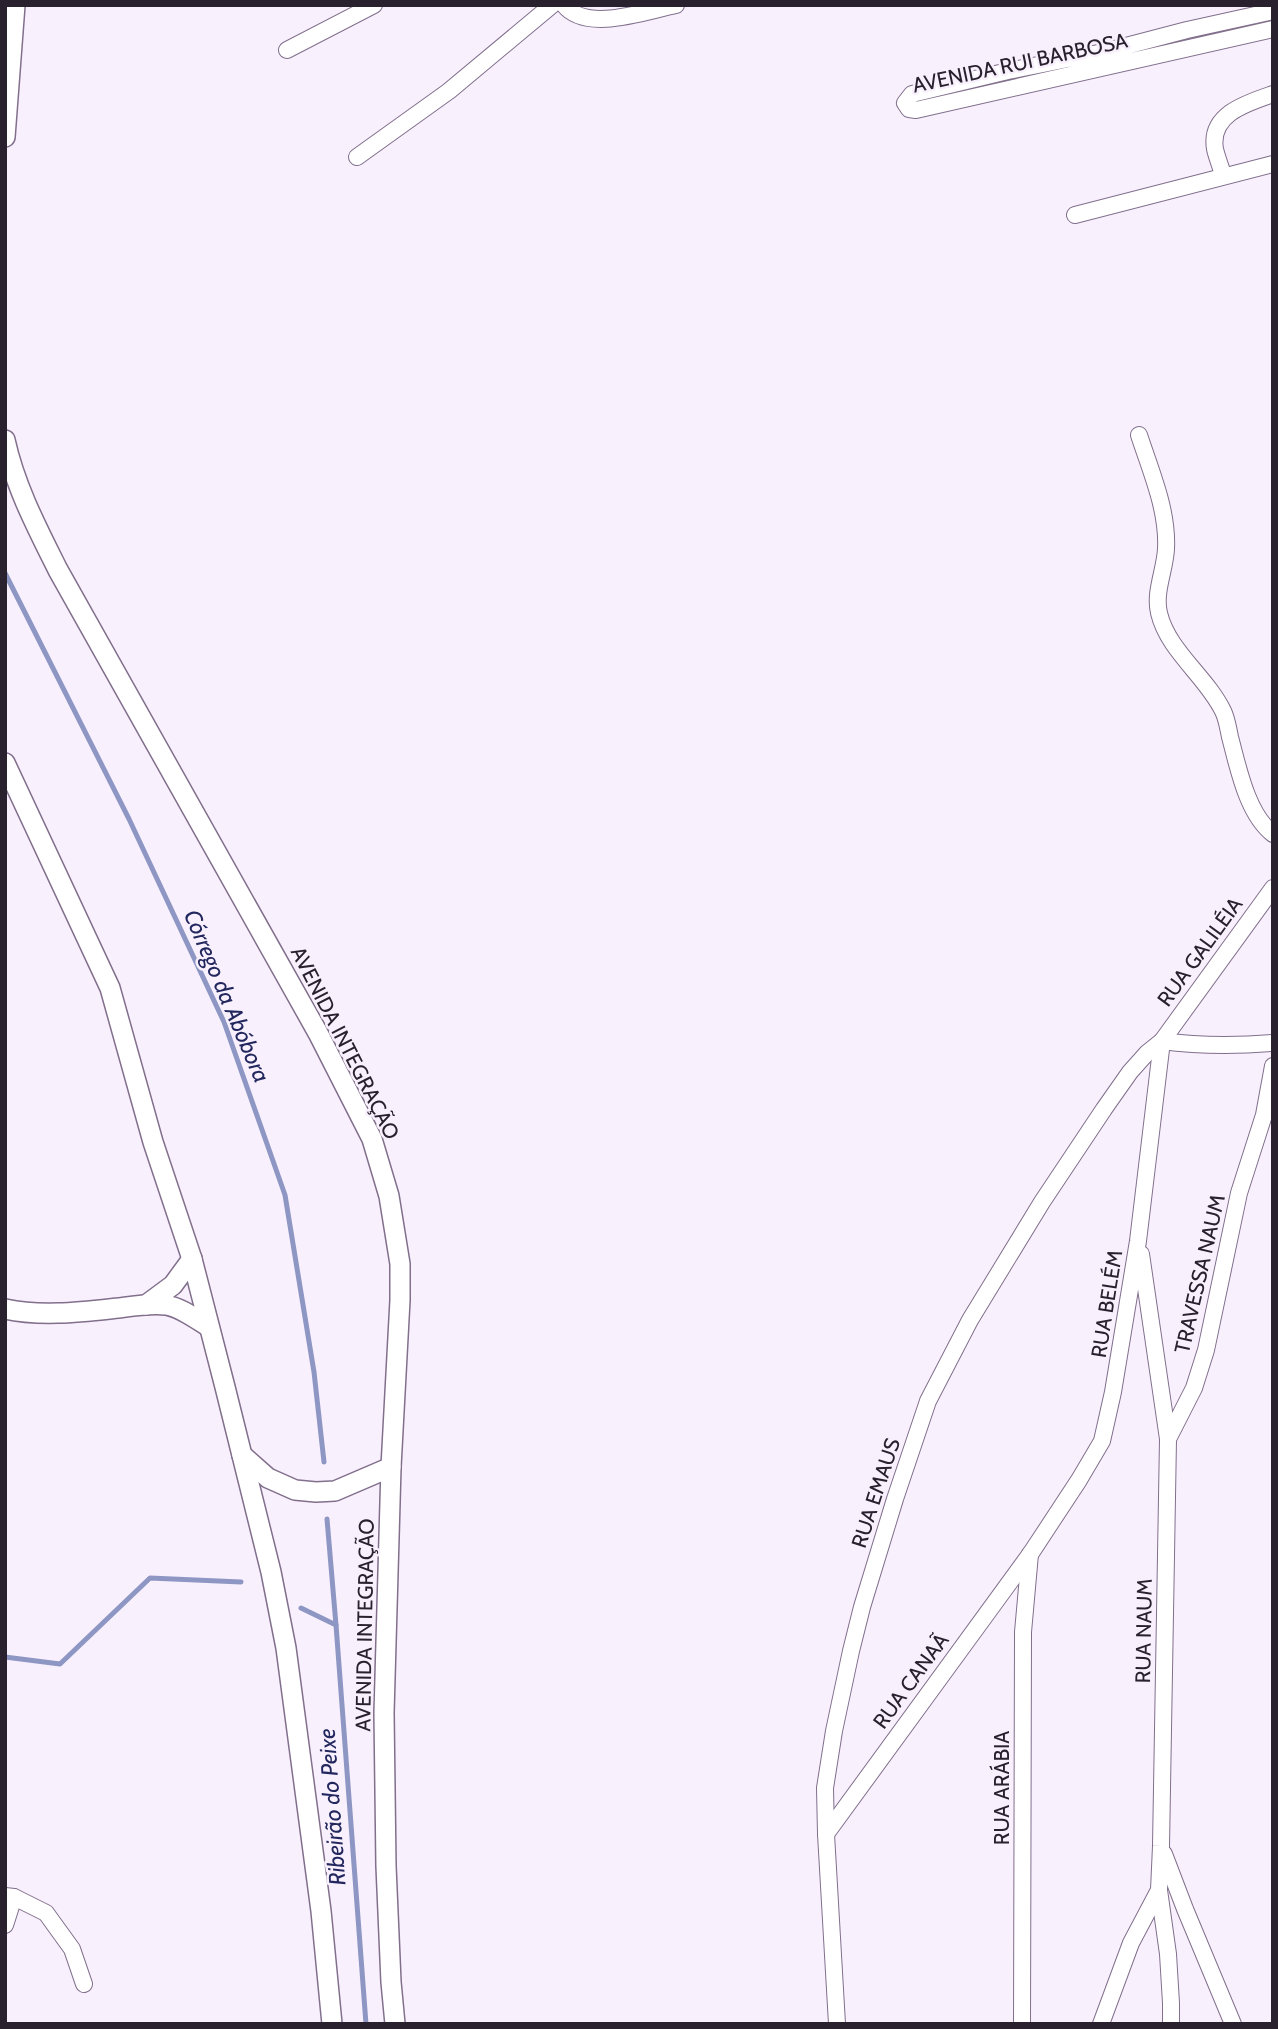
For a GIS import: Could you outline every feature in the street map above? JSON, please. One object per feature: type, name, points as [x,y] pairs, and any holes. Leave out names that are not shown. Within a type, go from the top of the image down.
[{"type":"street","points":[[5,137],[7,68],[15,5]]},
{"type":"street","points":[[287,50],[374,5]]},
{"type":"street","points":[[357,157],[449,90],[552,5]]},
{"type":"street","points":[[564,5],[572,13],[586,19],[607,19],[676,5]]},
{"type":"street","name":"AVENIDA RUI BARBOSA","points":[[1273,11],[912,94],[905,103],[909,109],[916,110],[1273,29]]},
{"type":"street","points":[[1223,176],[1214,147],[1220,121],[1250,102],[1273,94]]},
{"type":"street","points":[[1075,215],[1273,164]]},
{"type":"street","points":[[1139,435],[1157,489],[1164,522],[1166,550],[1158,596],[1159,612],[1167,633],[1224,713],[1241,779],[1256,815],[1273,834]]},
{"type":"street","name":"AVENIDA INTEGRAÇÃO","points":[[5,440],[11,466],[34,523],[318,1032],[372,1139],[389,1196],[400,1264],[384,1724],[386,1867],[391,1982],[396,2024]]},
{"type":"street","points":[[5,763],[110,988],[153,1142],[192,1259],[271,1572],[286,1648],[321,1911],[332,2024]]},
{"type":"street","name":"RUA GALILÉIA","points":[[1162,1041],[1273,888]]},
{"type":"street","points":[[1162,1041],[1203,1045],[1273,1044]]},
{"type":"street","name":"RUA BELÉM","points":[[1031,1553],[1101,1441],[1113,1392],[1138,1241],[1162,1041]]},
{"type":"street","name":"RUA EMAUS","points":[[837,2024],[825,1788],[834,1731],[862,1607],[928,1401],[971,1320],[1042,1202],[1130,1072],[1162,1041]]},
{"type":"street","name":"TRAVESSA NAUM","points":[[1168,1439],[1194,1388],[1206,1350],[1239,1193],[1269,1122],[1273,1066]]},
{"type":"street","name":"RUA NAUM","points":[[1138,1241],[1168,1439],[1159,1890],[1168,1954],[1171,2024]]},
{"type":"street","points":[[146,1305],[173,1285],[192,1259]]},
{"type":"street","points":[[5,1309],[66,1313],[167,1305],[209,1327]]},
{"type":"street","points":[[242,1455],[268,1478],[295,1490],[316,1492],[335,1491],[391,1467]]},
{"type":"street","name":"RUA CANAÃ","points":[[826,1834],[1031,1553]]},
{"type":"street","name":"RUA ARÁBIA","points":[[1022,2024],[1023,1632],[1031,1553]]},
{"type":"street","points":[[1161,1846],[1233,2024]]},
{"type":"street","points":[[1101,2024],[1131,1943],[1159,1890]]},
{"type":"street","points":[[5,1924],[10,1897],[46,1913],[72,1949],[84,1984]]},
{"type":"waterway","name":"Córrego da Abóbora","points":[[5,573],[129,819],[224,1022],[285,1195],[314,1372],[324,1462]]},
{"type":"waterway","name":"Córrego da Abóbora","points":[[327,1519],[336,1625]]},
{"type":"waterway","name":"Ribeirão do Peixe","points":[[5,1657],[60,1664],[150,1578],[241,1582]]},
{"type":"waterway","name":"Ribeirão do Peixe","points":[[301,1608],[336,1625],[366,2024]]}]
